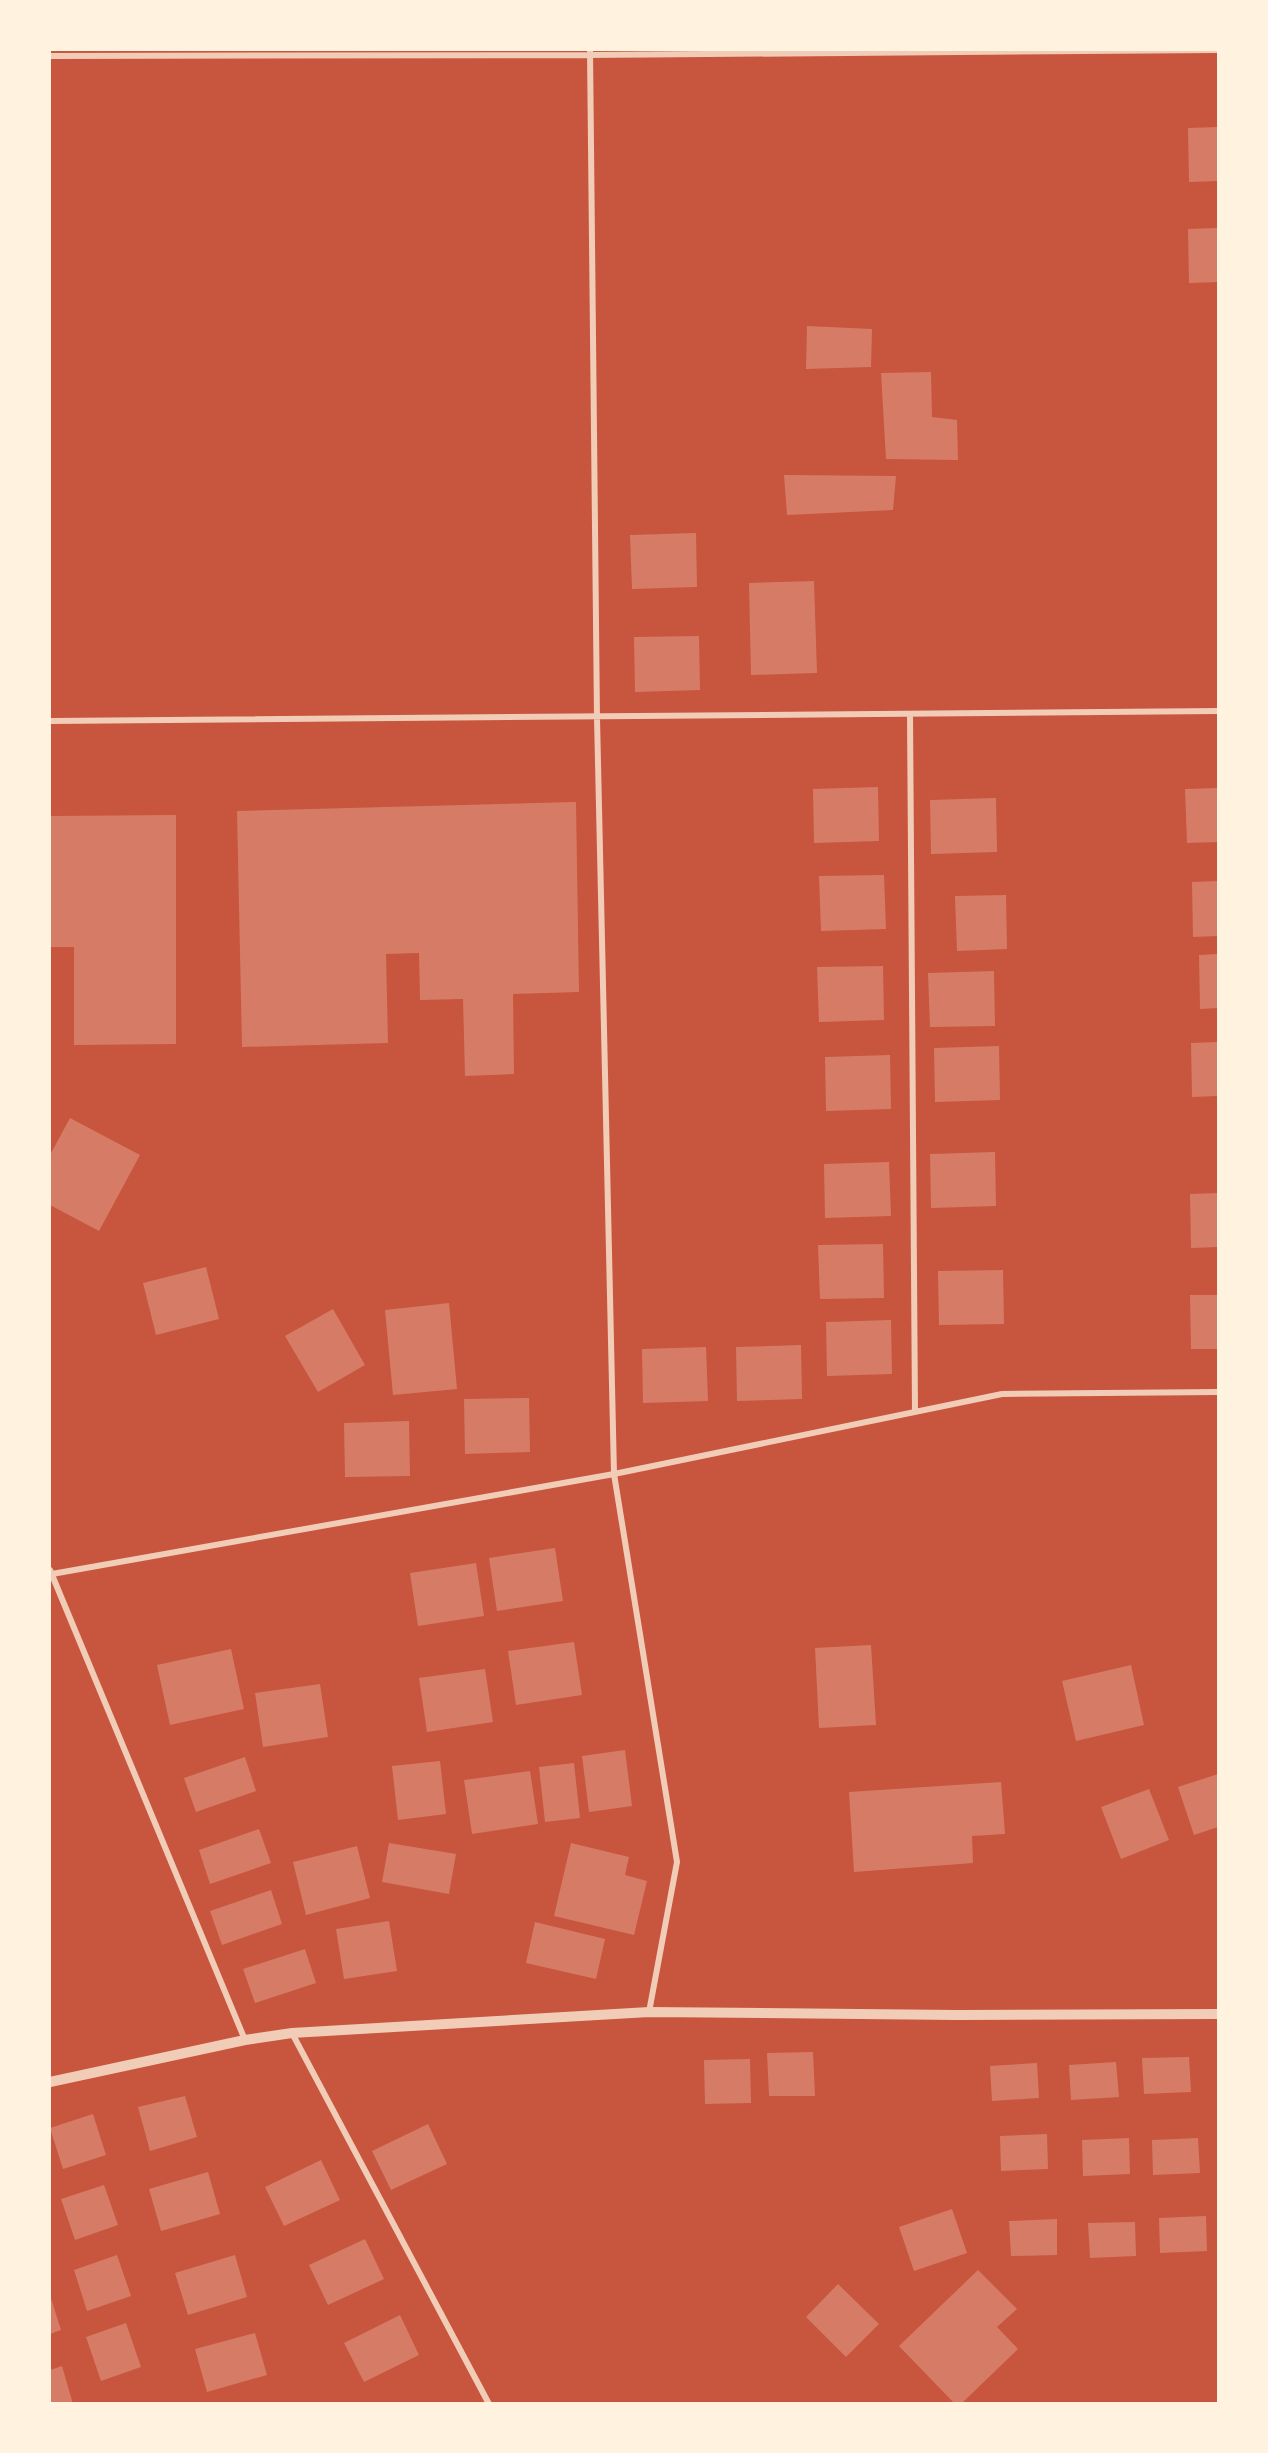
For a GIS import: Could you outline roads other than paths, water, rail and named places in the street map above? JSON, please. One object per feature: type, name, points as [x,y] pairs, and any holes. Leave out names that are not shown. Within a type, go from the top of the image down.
[{"type":"street","points":[[50,56],[1218,50]]},
{"type":"street","points":[[590,52],[597,718],[614,1474],[677,1862],[649,2012]]},
{"type":"street","points":[[50,721],[1218,711]]},
{"type":"street","points":[[910,714],[915,1412]]},
{"type":"street","points":[[245,2040],[51,1572],[614,1474],[1002,1394],[1218,1392]]},
{"type":"street","points":[[50,2082],[245,2040],[292,2033],[649,2012],[957,2015],[1218,2013]]},
{"type":"street","points":[[292,2033],[489,2403]]}]
